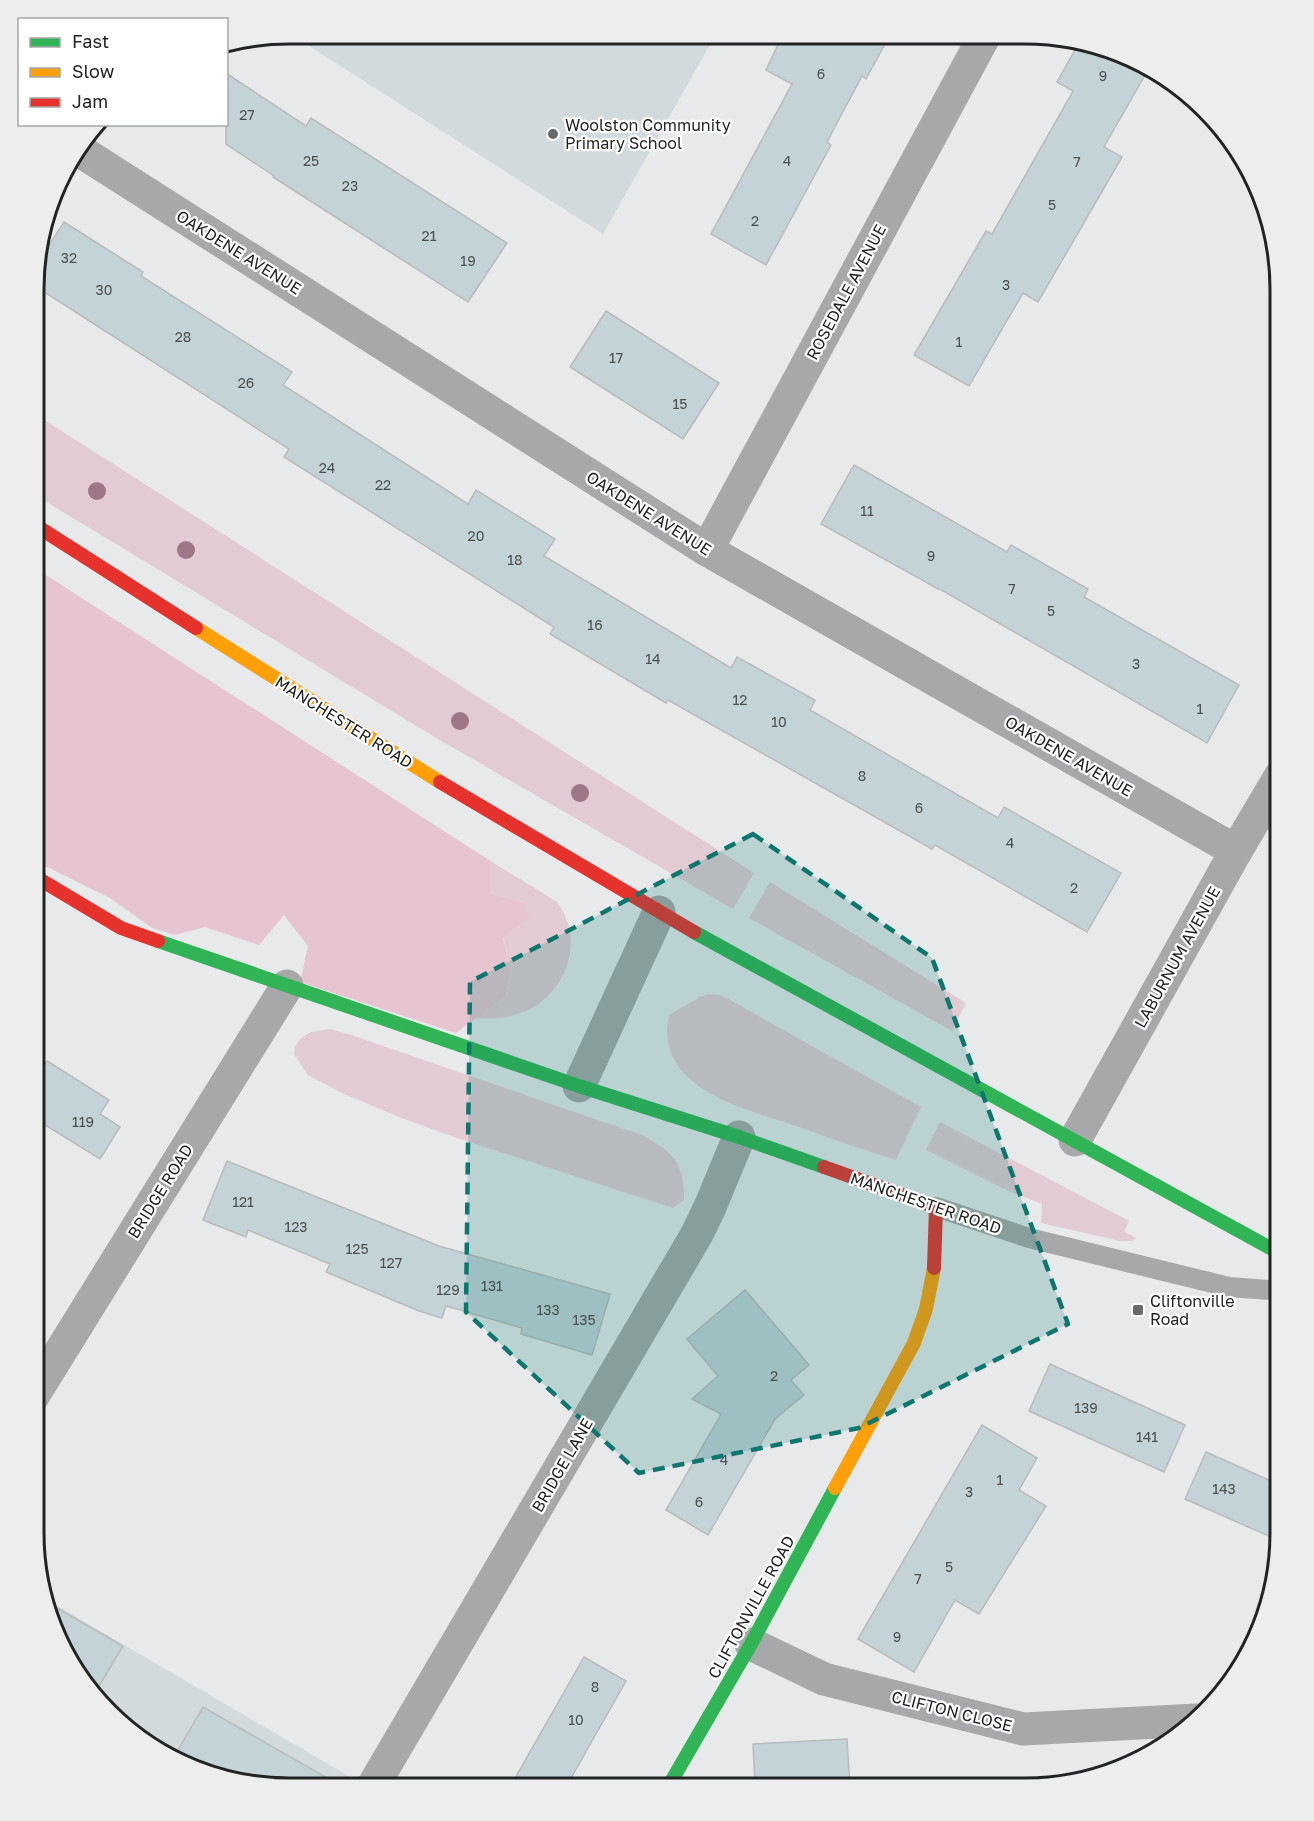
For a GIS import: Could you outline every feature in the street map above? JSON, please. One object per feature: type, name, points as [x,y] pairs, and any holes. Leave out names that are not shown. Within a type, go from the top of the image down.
[{"type":"street","name":"ROSEDALE AVENUE","points":[[707,550],[981,44]]},
{"type":"street","name":"OAKDENE AVENUE","points":[[84,154],[707,550],[1236,851]]},
{"type":"street","name":"MANCHESTER ROAD","points":[[44,531],[413,766],[659,912],[1270,1248]]},
{"type":"street","name":"LABURNUM AVENUE","points":[[1075,1140],[1270,794]]},
{"type":"street","name":"MANCHESTER ROAD","points":[[44,882],[121,928],[579,1086],[739,1137],[936,1207]]},
{"type":"street","points":[[579,1086],[659,912]]},
{"type":"street","name":"BRIDGE ROAD","points":[[44,1378],[287,986]]},
{"type":"street","name":"BRIDGE LANE","points":[[378,1778],[697,1234],[739,1137]]},
{"type":"street","name":"CLIFTONVILLE ROAD","points":[[673,1778],[751,1644],[918,1333],[928,1303],[935,1270],[936,1207]]},
{"type":"street","name":"CLIFTON CLOSE","points":[[751,1644],[824,1679],[1023,1729],[1182,1721]]},
{"type":"lane","name":"MANCHESTER ROAD","points":[[936,1207],[1029,1238],[1229,1287],[1270,1290]]},
{"type":"highlighted area","points":[[753,834],[932,958],[1068,1324],[859,1428],[639,1473],[466,1312],[470,982]]},
{"type":"shaded area","name":"Woolston Community Primary School","points":[[306,44],[710,44],[603,234]]},
{"type":"shaded area","points":[[44,420],[754,873],[733,909],[438,739],[44,500]]},
{"type":"shaded area","points":[[44,574],[489,860],[490,893],[522,902],[529,918],[503,937],[511,969],[506,996],[456,1033],[300,982],[308,946],[284,915],[259,945],[205,927],[175,935],[152,928],[110,898],[44,867]]},
{"type":"shaded area","points":[[489,860],[557,902],[565,915],[571,944],[564,973],[546,998],[520,1013],[483,1019],[476,1018],[506,996],[511,969],[503,936],[522,902],[489,893]]},
{"type":"shaded area","points":[[770,882],[966,1003],[952,1031],[749,918]]},
{"type":"shaded area","points":[[709,994],[730,1000],[921,1107],[896,1160],[729,1103],[707,1092],[689,1078],[675,1061],[668,1040],[669,1015]]},
{"type":"shaded area","points":[[330,1029],[644,1136],[663,1148],[676,1161],[682,1177],[684,1200],[673,1208],[457,1138],[342,1093],[308,1075],[294,1054],[300,1039],[311,1032]]},
{"type":"shaded area","points":[[940,1122],[1129,1221],[1124,1231],[1136,1238],[1132,1241],[1120,1241],[1041,1223],[1042,1204],[1004,1189],[926,1150]]},
{"type":"shaded area","points":[[55,1604],[352,1778],[289,1778],[241,1773],[195,1759],[166,1745],[127,1717],[104,1694],[76,1655]]},
{"type":"building","points":[[778,44],[885,44],[866,79],[862,76],[827,142],[831,145],[766,265],[711,234],[792,84],[766,70]]},
{"type":"building","points":[[1076,49],[1119,62],[1145,75],[1104,147],[1122,157],[1038,302],[1023,293],[969,386],[914,355],[986,231],[992,234],[1073,91],[1057,82]]},
{"type":"building","points":[[228,74],[306,126],[311,118],[507,243],[468,302],[273,177],[226,144]]},
{"type":"building","points":[[64,222],[143,272],[141,276],[292,372],[283,385],[468,504],[476,490],[555,539],[544,556],[731,668],[737,657],[815,700],[810,710],[998,818],[1004,807],[1121,873],[1087,932],[935,845],[932,849],[668,700],[666,703],[550,634],[554,627],[284,457],[289,449],[44,292],[47,248]]},
{"type":"building","points":[[606,311],[719,383],[683,439],[570,367]]},
{"type":"building","points":[[854,465],[1007,552],[1011,545],[1088,589],[1084,597],[1239,685],[1207,743],[938,588],[821,524]]},
{"type":"building","points":[[47,1061],[109,1100],[100,1114],[120,1127],[100,1159],[44,1124],[44,1066]]},
{"type":"building","points":[[227,1161],[439,1246],[610,1294],[592,1355],[521,1334],[522,1328],[446,1306],[442,1318],[419,1311],[326,1272],[330,1264],[248,1230],[246,1237],[203,1220]]},
{"type":"building","points":[[745,1290],[809,1365],[791,1380],[804,1395],[775,1419],[708,1535],[666,1510],[721,1414],[692,1399],[718,1376],[687,1339]]},
{"type":"building","points":[[1050,1364],[1185,1425],[1164,1472],[1029,1411]]},
{"type":"building","points":[[982,1425],[1037,1458],[1019,1490],[1046,1506],[979,1614],[955,1600],[914,1672],[858,1639]]},
{"type":"building","points":[[1206,1452],[1270,1481],[1270,1537],[1185,1499]]},
{"type":"building","points":[[56,1607],[123,1646],[98,1687],[76,1655]]},
{"type":"building","points":[[584,1657],[626,1681],[571,1778],[515,1778]]},
{"type":"building","points":[[203,1707],[327,1778],[289,1778],[241,1773],[195,1759],[177,1751]]},
{"type":"building","points":[[847,1739],[849,1778],[755,1778],[753,1744]]},
{"type":"traffic: fast","points":[[694,932],[1270,1248]]},
{"type":"traffic: fast","points":[[158,941],[579,1086],[739,1137],[824,1167]]},
{"type":"traffic: fast","points":[[673,1778],[751,1644],[835,1488]]},
{"type":"traffic: slow","points":[[196,628],[440,782]]},
{"type":"traffic: slow","points":[[835,1488],[914,1343],[926,1309],[934,1268]]},
{"type":"traffic: jam","points":[[44,531],[196,628]]},
{"type":"traffic: jam","points":[[440,782],[694,932]]},
{"type":"traffic: jam","points":[[44,882],[121,928],[158,941]]},
{"type":"traffic: jam","points":[[824,1167],[936,1207],[934,1268]]},
{"type":"place","name":"Woolston Community Primary School","points":[[553,134]]},
{"type":"place","name":"Cliftonville Road","points":[[1138,1310]]}]
